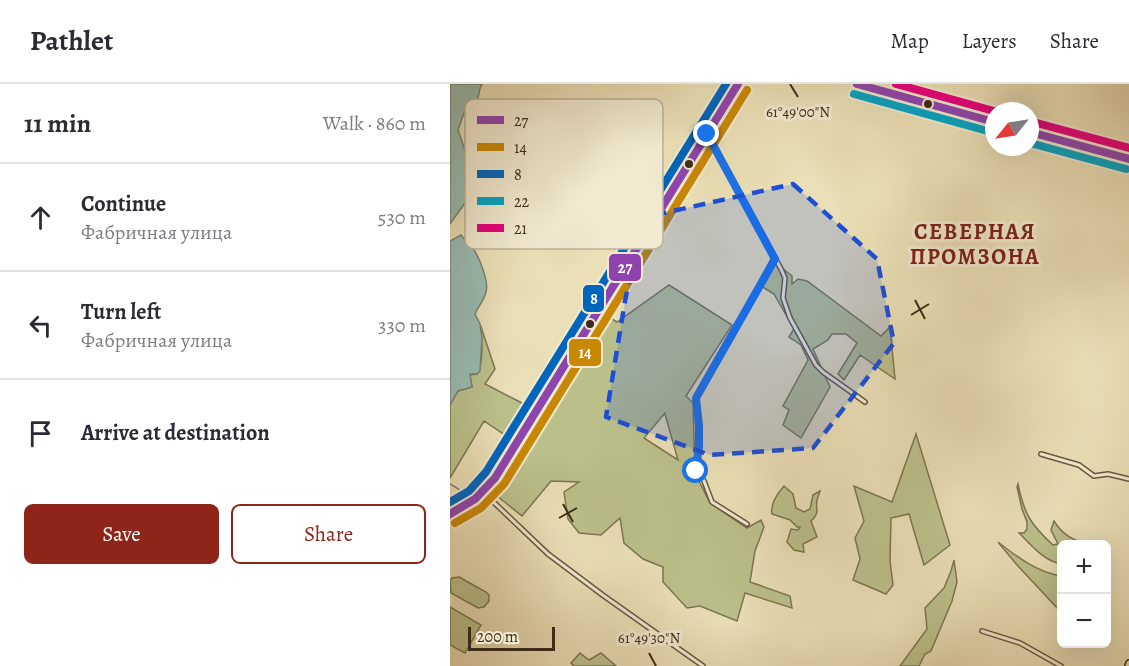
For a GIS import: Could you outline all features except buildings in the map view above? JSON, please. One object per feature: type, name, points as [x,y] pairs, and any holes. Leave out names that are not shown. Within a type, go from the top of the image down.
[{"type":"main road","points":[[663,205],[738,84]]},
{"type":"main road","points":[[857,84],[985,120]]},
{"type":"main road","points":[[1039,134],[1129,159]]},
{"type":"main road","points":[[450,514],[470,504],[484,493],[531,421],[636,249]]},
{"type":"street","points":[[707,134],[781,269],[785,278],[783,298],[790,318],[816,365],[865,402]]},
{"type":"street","points":[[630,249],[634,252]]},
{"type":"street","points":[[747,524],[712,502],[704,481],[696,471],[699,426],[696,398],[775,259]]},
{"type":"street","points":[[1041,454],[1079,465],[1094,476],[1108,474],[1129,479]]},
{"type":"street","points":[[484,493],[548,554],[703,666]]},
{"type":"street","points":[[982,631],[1020,643],[1061,666]]},
{"type":"highlighted area","points":[[793,184],[877,259],[894,343],[813,448],[710,455],[606,417],[625,301],[642,218]]},
{"type":"green space","points":[[771,259],[792,276],[792,284],[798,279],[807,281],[881,336],[890,327],[895,379],[860,355],[844,380],[838,374],[857,343],[846,334],[832,334],[828,340],[813,349],[830,387],[801,438],[783,425],[789,410],[783,406],[808,360],[801,345],[789,337],[794,329],[774,294],[758,284]]},
{"type":"green space","points":[[669,285],[732,325],[686,396],[693,403],[695,473],[710,503],[747,528],[761,520],[764,527],[755,551],[750,582],[790,596],[792,608],[745,593],[737,621],[700,606],[687,608],[663,582],[663,567],[643,559],[624,543],[620,518],[601,535],[579,533],[568,519],[564,492],[579,482],[551,481],[522,516],[487,488],[541,425],[602,313],[617,322]],"holes":[[[665,413],[678,460],[644,438]]]},
{"type":"green space","points":[[480,324],[495,369],[485,384],[524,404],[540,388],[551,372],[549,379],[511,439],[484,421],[450,478],[450,405],[458,391],[472,387],[469,375],[477,374],[479,369],[482,349]]},
{"type":"green space","points":[[916,434],[950,545],[924,565],[909,514],[891,518],[890,561],[893,585],[886,594],[853,580],[860,559],[855,538],[864,521],[854,486],[892,502]]},
{"type":"green space","points":[[1018,484],[1023,503],[1039,531],[1053,545],[1057,544],[1057,563],[1038,552],[1019,533],[1024,533],[1027,529],[1027,522]]},
{"type":"green space","points":[[784,486],[793,494],[796,508],[804,512],[810,509],[813,495],[820,491],[817,513],[811,521],[817,537],[803,544],[804,552],[794,550],[787,542],[791,529],[798,530],[800,527],[790,520],[772,514],[773,503]]},
{"type":"green space","points":[[1054,521],[1060,530],[1075,540],[1057,540],[1057,542],[1051,530]]},
{"type":"green space","points":[[998,542],[1036,567],[1057,575],[1057,608]]},
{"type":"green space","points":[[954,560],[957,582],[952,601],[931,651],[925,654],[919,666],[900,666],[927,629],[925,608],[944,588]]},
{"type":"green space","points":[[459,577],[489,595],[489,601],[484,607],[478,608],[451,593],[450,581],[452,578]]},
{"type":"green space","points":[[450,607],[481,625],[465,653],[450,645]]},
{"type":"green space","points":[[580,653],[589,660],[601,653],[616,666],[574,666],[571,663]]},
{"type":"water","points":[[450,84],[482,84],[477,99],[465,99],[465,112],[458,130],[465,150],[465,203],[450,224]]},
{"type":"water","points":[[461,235],[465,240],[465,249],[474,250],[479,259],[487,288],[475,314],[480,324],[482,338],[480,371],[477,374],[470,374],[472,387],[458,391],[450,405],[450,241]]},
{"type":"waterway","points":[[450,484],[465,493],[489,476]]},
{"type":"transit line","name":"8","points":[[663,186],[726,84]]},
{"type":"transit line","name":"27","points":[[663,206],[738,84]]},
{"type":"transit line","name":"27","points":[[857,84],[985,120]]},
{"type":"transit line","name":"21","points":[[896,84],[985,109]]},
{"type":"transit line","name":"14","points":[[663,226],[747,90]]},
{"type":"transit line","name":"22","points":[[854,94],[985,130]]},
{"type":"transit line","name":"21","points":[[1039,124],[1129,148]]},
{"type":"transit line","name":"27","points":[[1039,134],[1129,159]]},
{"type":"transit line","name":"22","points":[[1039,145],[1126,169]]},
{"type":"transit line","name":"8","points":[[450,502],[469,491],[486,472],[624,249]]},
{"type":"transit line","name":"27","points":[[450,514],[475,499],[495,478],[636,249]]},
{"type":"transit line","name":"14","points":[[455,523],[481,508],[504,484],[649,249]]},
{"type":"district","name":"СЕВЕРНАЯ ПРОМЗОНА","points":[[975,244]]},
{"type":"route","points":[[696,471],[699,446],[696,398],[775,259],[707,134]]}]
